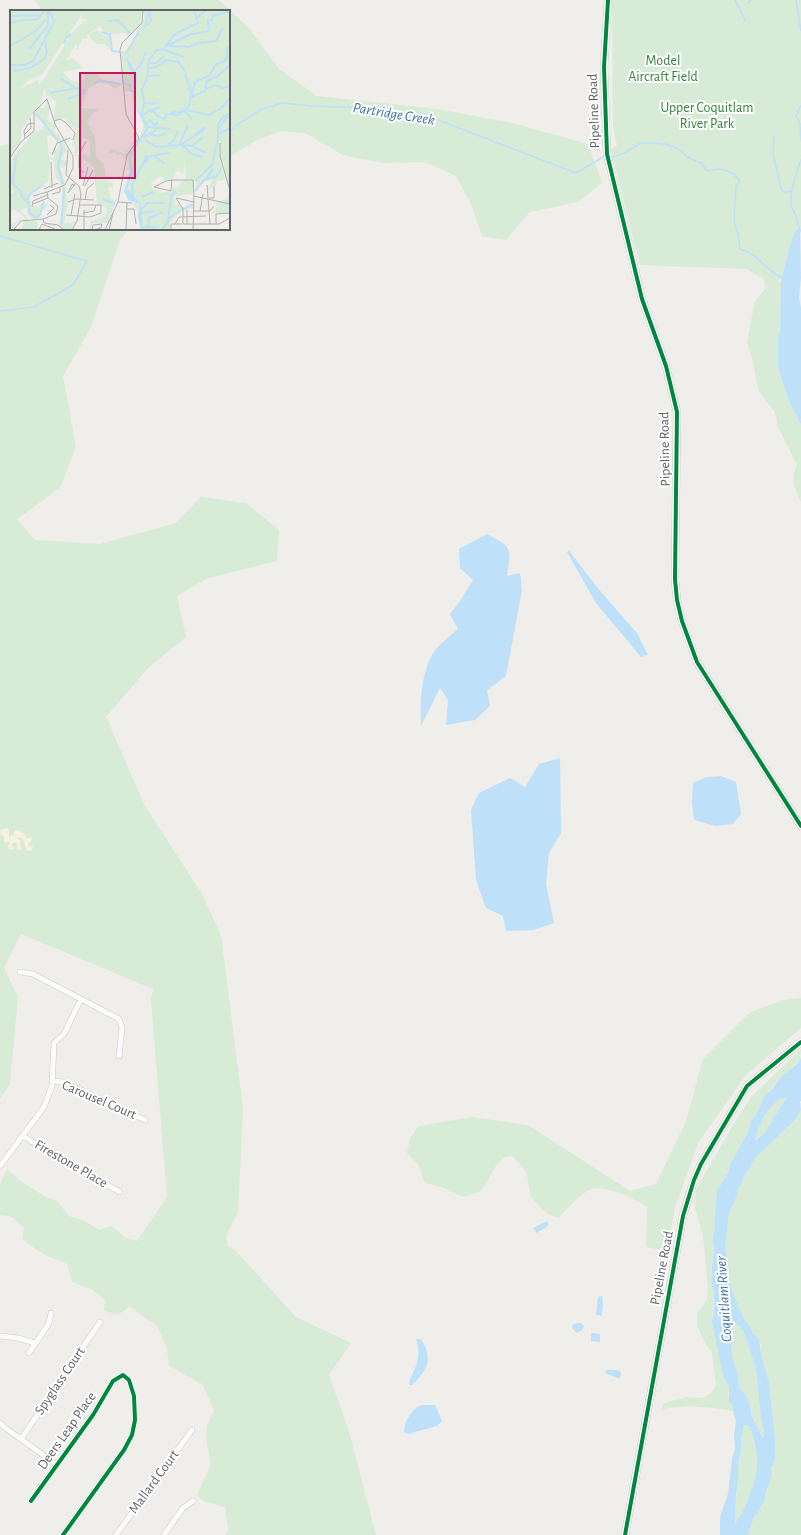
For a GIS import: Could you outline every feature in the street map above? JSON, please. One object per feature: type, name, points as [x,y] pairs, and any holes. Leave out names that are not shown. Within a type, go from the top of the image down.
[{"type":"street","name":"Pipeline Road","points":[[608,0],[604,67],[606,154],[642,299],[666,366],[677,412],[675,579],[677,600],[682,620],[697,662],[801,826]]},
{"type":"street","points":[[20,972],[33,974],[119,1019],[122,1028],[119,1056]]},
{"type":"street","points":[[0,1166],[44,1107],[52,1086],[54,1043],[64,1034],[81,1000]]},
{"type":"street","name":"Pipeline Road","points":[[625,1535],[683,1216],[694,1180],[747,1086],[801,1042]]},
{"type":"street","name":"Carousel Court","points":[[52,1081],[64,1082],[145,1120]]},
{"type":"street","name":"Firestone Place","points":[[22,1136],[58,1159],[120,1192]]},
{"type":"street","points":[[30,1353],[49,1323],[51,1313]]},
{"type":"street","name":"Spyglass Court","points":[[21,1439],[100,1322]]},
{"type":"street","points":[[0,1336],[18,1338],[35,1343]]},
{"type":"street","name":"Deers Leap Place","points":[[31,1501],[93,1416],[113,1381],[123,1375],[129,1380],[134,1396],[135,1420],[132,1435],[124,1450],[63,1535]]},
{"type":"street","points":[[0,1423],[57,1465]]},
{"type":"street","name":"Mallard Court","points":[[116,1535],[192,1430]]},
{"type":"street","points":[[164,1535],[183,1508],[193,1501]]},
{"type":"green space","points":[[35,0],[219,0],[230,10],[41,10]]},
{"type":"green space","name":"Upper Coquitlam River Park","points":[[612,0],[801,0],[801,226],[788,269],[785,269],[779,280],[781,284],[778,368],[789,401],[801,425],[801,502],[794,483],[794,475],[797,465],[778,427],[775,412],[758,390],[753,361],[747,342],[755,301],[766,288],[763,278],[747,269],[640,265],[611,150],[617,145],[613,128]]},
{"type":"green space","points":[[230,10],[249,28],[279,69],[317,96],[438,109],[516,124],[588,144],[602,183],[578,202],[530,212],[506,240],[482,236],[473,208],[456,176],[425,162],[383,163],[343,155],[305,133],[280,131],[255,141],[230,156]]},
{"type":"green space","points":[[10,143],[10,230],[128,230],[120,240],[91,327],[63,376],[76,447],[60,488],[17,519],[35,540],[100,544],[176,523],[201,497],[246,503],[279,530],[277,561],[206,579],[177,596],[186,637],[148,668],[106,717],[145,806],[202,894],[221,935],[243,1108],[238,1212],[226,1236],[228,1246],[235,1250],[296,1317],[351,1343],[329,1375],[350,1435],[376,1535],[226,1535],[228,1528],[225,1507],[203,1501],[197,1495],[211,1464],[206,1439],[207,1426],[214,1410],[202,1384],[169,1366],[167,1348],[157,1326],[130,1307],[117,1315],[104,1310],[105,1300],[93,1290],[72,1282],[67,1263],[49,1257],[32,1247],[22,1239],[24,1228],[12,1217],[0,1215],[0,1184],[7,1169],[20,1181],[46,1197],[57,1201],[69,1216],[85,1221],[99,1230],[112,1226],[126,1238],[137,1241],[167,1197],[151,1000],[153,989],[21,934],[4,968],[18,997],[10,1084],[0,1099],[0,146]]},
{"type":"green space","points":[[801,998],[801,1028],[746,1075],[698,1143],[675,1208],[667,1251],[646,1247],[647,1207],[619,1193],[595,1188],[589,1190],[558,1218],[546,1213],[530,1196],[527,1173],[513,1156],[504,1157],[496,1166],[481,1191],[463,1197],[442,1187],[425,1183],[418,1164],[407,1153],[410,1139],[418,1126],[472,1117],[528,1125],[630,1191],[656,1184],[686,1121],[703,1059],[749,1013],[783,1000]]},
{"type":"green space","points":[[801,1049],[800,1061],[797,1062],[792,1069],[772,1087],[760,1110],[751,1121],[748,1132],[730,1165],[712,1236],[714,1248],[712,1272],[713,1291],[715,1293],[712,1314],[723,1375],[729,1387],[728,1394],[733,1406],[733,1411],[688,1406],[662,1409],[664,1403],[687,1397],[704,1398],[712,1392],[716,1385],[712,1352],[706,1345],[697,1326],[697,1313],[707,1300],[708,1288],[703,1235],[695,1208],[696,1189],[751,1097]]},
{"type":"green space","points":[[788,1097],[765,1132],[755,1142],[762,1121],[770,1107],[775,1102]]},
{"type":"green space","points":[[801,1110],[801,1535],[748,1535],[754,1517],[762,1507],[772,1475],[771,1468],[775,1460],[775,1439],[769,1382],[761,1354],[761,1345],[743,1317],[728,1277],[728,1261],[725,1248],[729,1213],[737,1196],[738,1189],[755,1158],[796,1119]]},
{"type":"green space","points":[[731,1318],[744,1332],[756,1369],[761,1419],[764,1432],[764,1436],[762,1437],[751,1413],[750,1405],[746,1396],[739,1387],[738,1375],[731,1348],[733,1340]]},
{"type":"green space","points":[[744,1425],[747,1425],[750,1428],[757,1452],[757,1460],[752,1490],[740,1517],[735,1523],[738,1465]]},
{"type":"sand","points":[[7,828],[9,830],[9,836],[14,835],[14,831],[17,830],[24,833],[26,838],[30,838],[32,836],[28,845],[33,847],[32,850],[26,850],[22,838],[19,837],[17,839],[21,841],[20,845],[22,850],[17,849],[17,844],[14,842],[12,844],[14,850],[9,849],[8,846],[10,842],[4,842],[4,837],[0,834],[1,830]]},
{"type":"water","points":[[800,226],[801,278],[799,297],[801,308],[801,425],[789,401],[778,368],[781,276],[783,274],[791,242]]},
{"type":"water","points":[[487,534],[502,542],[508,549],[509,559],[507,576],[520,573],[522,590],[506,676],[487,690],[490,706],[475,720],[446,725],[448,700],[440,688],[421,726],[421,696],[428,665],[437,648],[444,640],[458,629],[450,614],[473,580],[460,568],[459,549]]},
{"type":"water","points":[[569,551],[601,592],[637,633],[648,655],[641,657],[596,603],[567,552]]},
{"type":"water","points":[[560,758],[561,833],[549,853],[546,884],[554,923],[533,930],[506,931],[503,916],[486,908],[476,880],[471,810],[479,793],[510,778],[525,787],[539,764]]},
{"type":"water","points":[[721,776],[736,782],[741,814],[733,824],[716,826],[694,820],[692,802],[693,783],[707,777]]},
{"type":"water","name":"Coquitlam River","points":[[801,1058],[801,1110],[796,1119],[755,1158],[738,1189],[737,1196],[729,1213],[725,1248],[728,1261],[728,1277],[743,1317],[752,1330],[752,1333],[759,1339],[761,1354],[769,1382],[775,1439],[775,1460],[771,1468],[772,1475],[765,1499],[758,1513],[754,1517],[748,1535],[720,1535],[720,1517],[728,1494],[732,1458],[735,1449],[734,1434],[736,1421],[733,1406],[729,1401],[729,1387],[723,1375],[712,1322],[715,1293],[712,1284],[714,1249],[713,1236],[717,1191],[729,1171],[730,1165],[748,1132],[751,1121],[759,1110],[764,1096],[781,1077]],"holes":[[[787,1097],[765,1132],[755,1141],[762,1121],[770,1108],[781,1099]],[[731,1318],[744,1332],[756,1369],[761,1419],[764,1432],[764,1436],[762,1437],[751,1414],[750,1405],[746,1396],[739,1387],[738,1375],[731,1348],[733,1340]],[[744,1425],[747,1425],[750,1428],[754,1441],[757,1455],[757,1465],[750,1496],[735,1523],[741,1440]]]},
{"type":"water","points":[[547,1221],[549,1224],[547,1227],[536,1233],[533,1228]]},
{"type":"water","points":[[602,1296],[602,1316],[596,1315],[598,1297]]},
{"type":"water","points":[[581,1323],[584,1326],[582,1330],[577,1333],[572,1328],[573,1324]]},
{"type":"water","points":[[591,1333],[600,1334],[600,1342],[591,1341]]},
{"type":"water","points":[[416,1339],[421,1339],[425,1346],[428,1358],[422,1375],[412,1385],[409,1385],[418,1360]]},
{"type":"water","points":[[606,1370],[619,1370],[621,1373],[620,1379],[605,1373]]},
{"type":"water","points":[[421,1405],[435,1405],[442,1421],[437,1426],[408,1434],[404,1432],[405,1424],[409,1416]]},
{"type":"waterway","points":[[735,0],[745,20]]},
{"type":"waterway","points":[[796,0],[801,31]]},
{"type":"waterway","name":"Partridge Creek","points":[[230,132],[234,127],[260,110],[282,103],[311,106],[375,108],[433,118],[576,173],[603,157]]},
{"type":"waterway","points":[[801,105],[796,116],[800,124],[801,140]]},
{"type":"waterway","points":[[774,137],[773,154],[781,189],[785,192],[792,191]]},
{"type":"waterway","name":"Partridge Creek","points":[[612,157],[622,154],[641,143],[665,144],[679,149],[687,157],[701,163],[707,171],[721,169],[734,174],[740,182],[736,187],[734,221],[739,238],[740,249],[757,258],[771,271],[782,278]]},
{"type":"waterway","points":[[801,160],[791,196],[791,206],[801,232]]},
{"type":"waterway","points":[[0,236],[87,261],[73,285],[34,307],[0,311]]},
{"type":"cycle path","points":[[608,0],[604,67],[607,154],[642,299],[666,366],[677,412],[675,579],[677,600],[682,621],[697,662],[801,826]]},
{"type":"cycle path","points":[[625,1535],[683,1216],[694,1180],[701,1164],[747,1086],[801,1042]]},
{"type":"cycle path","points":[[31,1501],[93,1415],[113,1381],[123,1375],[129,1380],[134,1396],[135,1420],[132,1435],[124,1450],[63,1535]]},
{"type":"park label","name":"Model Aircraft Field","points":[[663,70]]}]
